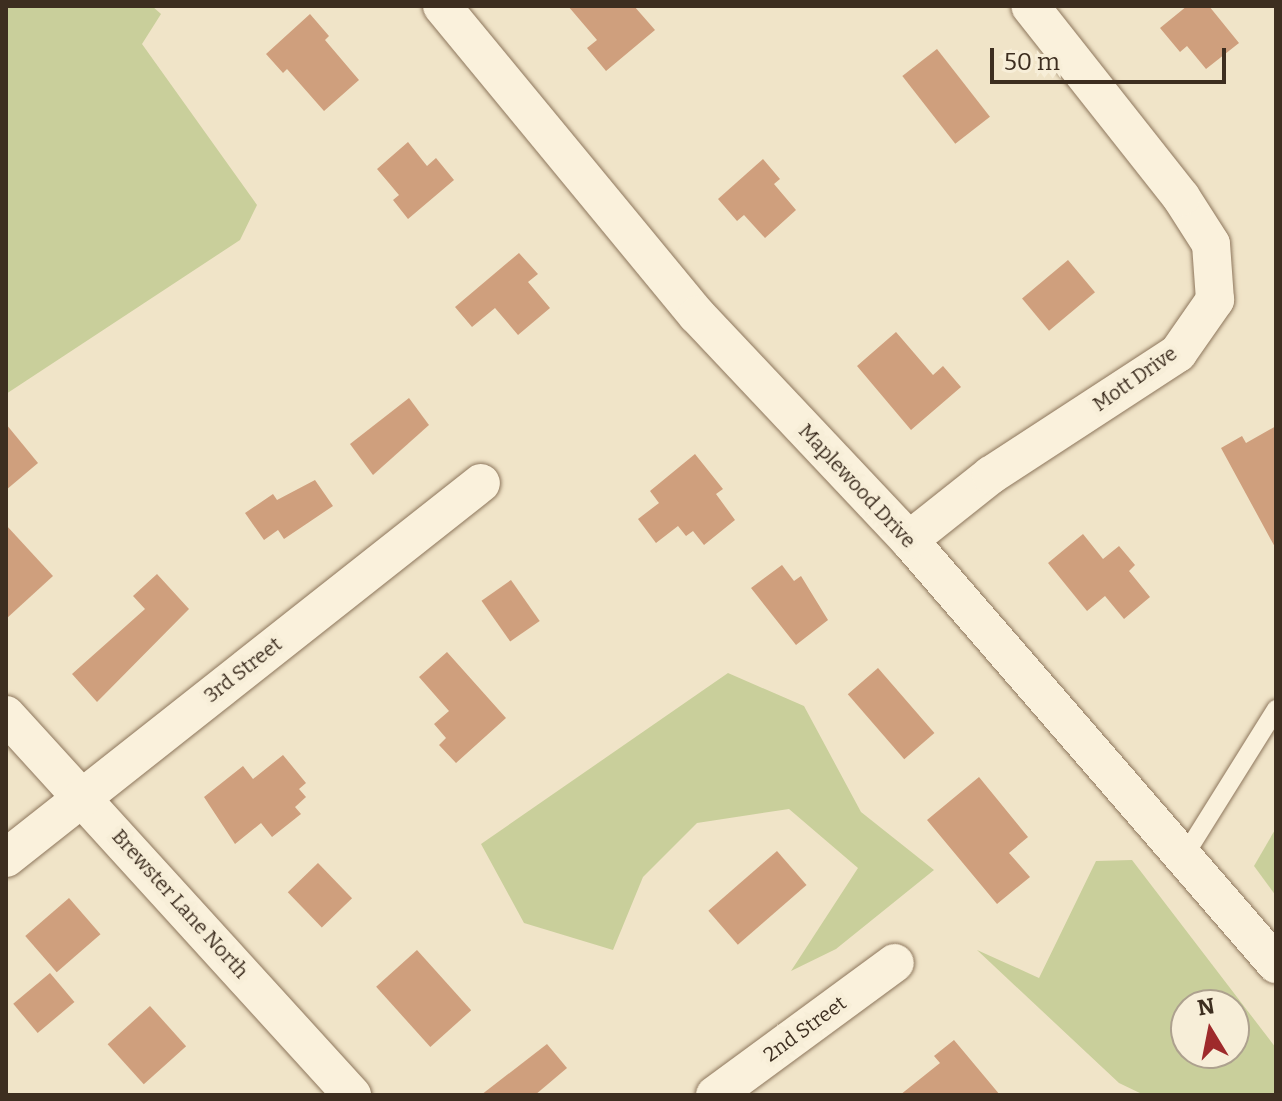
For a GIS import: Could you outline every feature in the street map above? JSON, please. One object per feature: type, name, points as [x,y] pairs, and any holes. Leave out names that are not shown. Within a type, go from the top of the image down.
[{"type":"street","name":"Maplewood Drive","points":[[442,6],[697,315],[909,540],[1276,964]]},
{"type":"street","name":"Mott Drive","points":[[909,540],[991,475],[1178,353],[1215,300],[1211,244],[1204,232],[1030,6]]},
{"type":"street","name":"3rd Street","points":[[6,858],[481,483]]},
{"type":"street","name":"Brewster Lane North","points":[[6,715],[352,1095]]},
{"type":"street","name":"2nd Street","points":[[715,1095],[895,963]]},
{"type":"lane","points":[[1183,858],[1276,709]]},
{"type":"green space","points":[[6,6],[152,6],[161,14],[142,44],[257,205],[240,240],[6,394]]},
{"type":"green space","points":[[728,673],[804,706],[861,812],[934,870],[836,949],[791,971],[858,868],[789,809],[697,823],[643,877],[613,950],[524,923],[481,844]]},
{"type":"green space","points":[[1276,828],[1276,896],[1254,866]]},
{"type":"green space","points":[[1132,860],[1231,989],[1170,989],[1170,1069],[1250,1069],[1250,1014],[1276,1048],[1276,1095],[1144,1095],[1119,1083],[977,950],[1039,978],[1096,861]]},
{"type":"building","points":[[568,6],[634,6],[655,30],[606,71],[587,48],[597,40]]},
{"type":"building","points":[[1187,6],[1209,6],[1239,43],[1206,69],[1187,46],[1180,52],[1160,28]]},
{"type":"building","points":[[310,14],[329,36],[325,40],[359,80],[324,111],[287,69],[283,73],[266,54]]},
{"type":"building","points":[[937,49],[990,117],[955,144],[902,76]]},
{"type":"building","points":[[408,142],[427,166],[436,158],[454,180],[408,219],[393,200],[399,195],[377,169]]},
{"type":"building","points":[[763,159],[780,179],[774,184],[796,210],[765,238],[744,215],[737,221],[718,199]]},
{"type":"building","points":[[519,253],[538,274],[528,282],[550,308],[518,335],[495,308],[472,327],[455,307]]},
{"type":"building","points":[[1068,260],[1095,292],[1049,331],[1022,299]]},
{"type":"building","points":[[896,332],[933,375],[943,366],[961,387],[911,430],[857,366]]},
{"type":"building","points":[[409,398],[429,425],[373,475],[350,444]]},
{"type":"building","points":[[6,424],[38,463],[6,490]]},
{"type":"building","points":[[1276,426],[1276,549],[1221,448],[1242,436],[1246,443]]},
{"type":"building","points":[[695,454],[723,489],[716,494],[735,520],[704,545],[693,531],[686,536],[678,526],[656,543],[638,519],[659,503],[650,491]]},
{"type":"building","points":[[315,480],[333,506],[284,539],[278,530],[264,540],[245,513],[273,494],[277,500]]},
{"type":"building","points":[[6,525],[53,576],[6,619]]},
{"type":"building","points":[[1083,534],[1103,559],[1119,546],[1135,565],[1129,571],[1150,597],[1124,619],[1105,596],[1087,611],[1048,563]]},
{"type":"building","points":[[782,565],[794,581],[801,576],[828,620],[796,645],[751,588]]},
{"type":"building","points":[[157,574],[189,609],[97,702],[72,674],[145,609],[133,596]]},
{"type":"building","points":[[511,580],[540,621],[510,642],[482,601]]},
{"type":"building","points":[[447,652],[506,718],[456,763],[439,745],[446,738],[434,724],[449,711],[419,677]]},
{"type":"building","points":[[878,668],[934,733],[904,759],[848,694]]},
{"type":"building","points":[[283,755],[306,783],[299,789],[306,797],[295,807],[301,814],[272,837],[261,823],[235,844],[204,797],[243,766],[253,779]]},
{"type":"building","points":[[979,777],[1028,837],[1009,853],[1030,877],[997,904],[927,820]]},
{"type":"building","points":[[777,851],[807,885],[738,945],[708,911]]},
{"type":"building","points":[[318,863],[352,898],[322,927],[288,892]]},
{"type":"building","points":[[69,898],[100,934],[57,972],[25,936]]},
{"type":"building","points":[[417,950],[471,1010],[430,1047],[376,987]]},
{"type":"building","points":[[50,973],[74,1002],[38,1033],[13,1004]]},
{"type":"building","points":[[150,1006],[186,1046],[144,1084],[108,1044]]},
{"type":"building","points":[[954,1040],[1000,1095],[900,1095],[940,1063],[934,1056]]},
{"type":"building","points":[[547,1044],[567,1068],[535,1095],[481,1095]]}]
